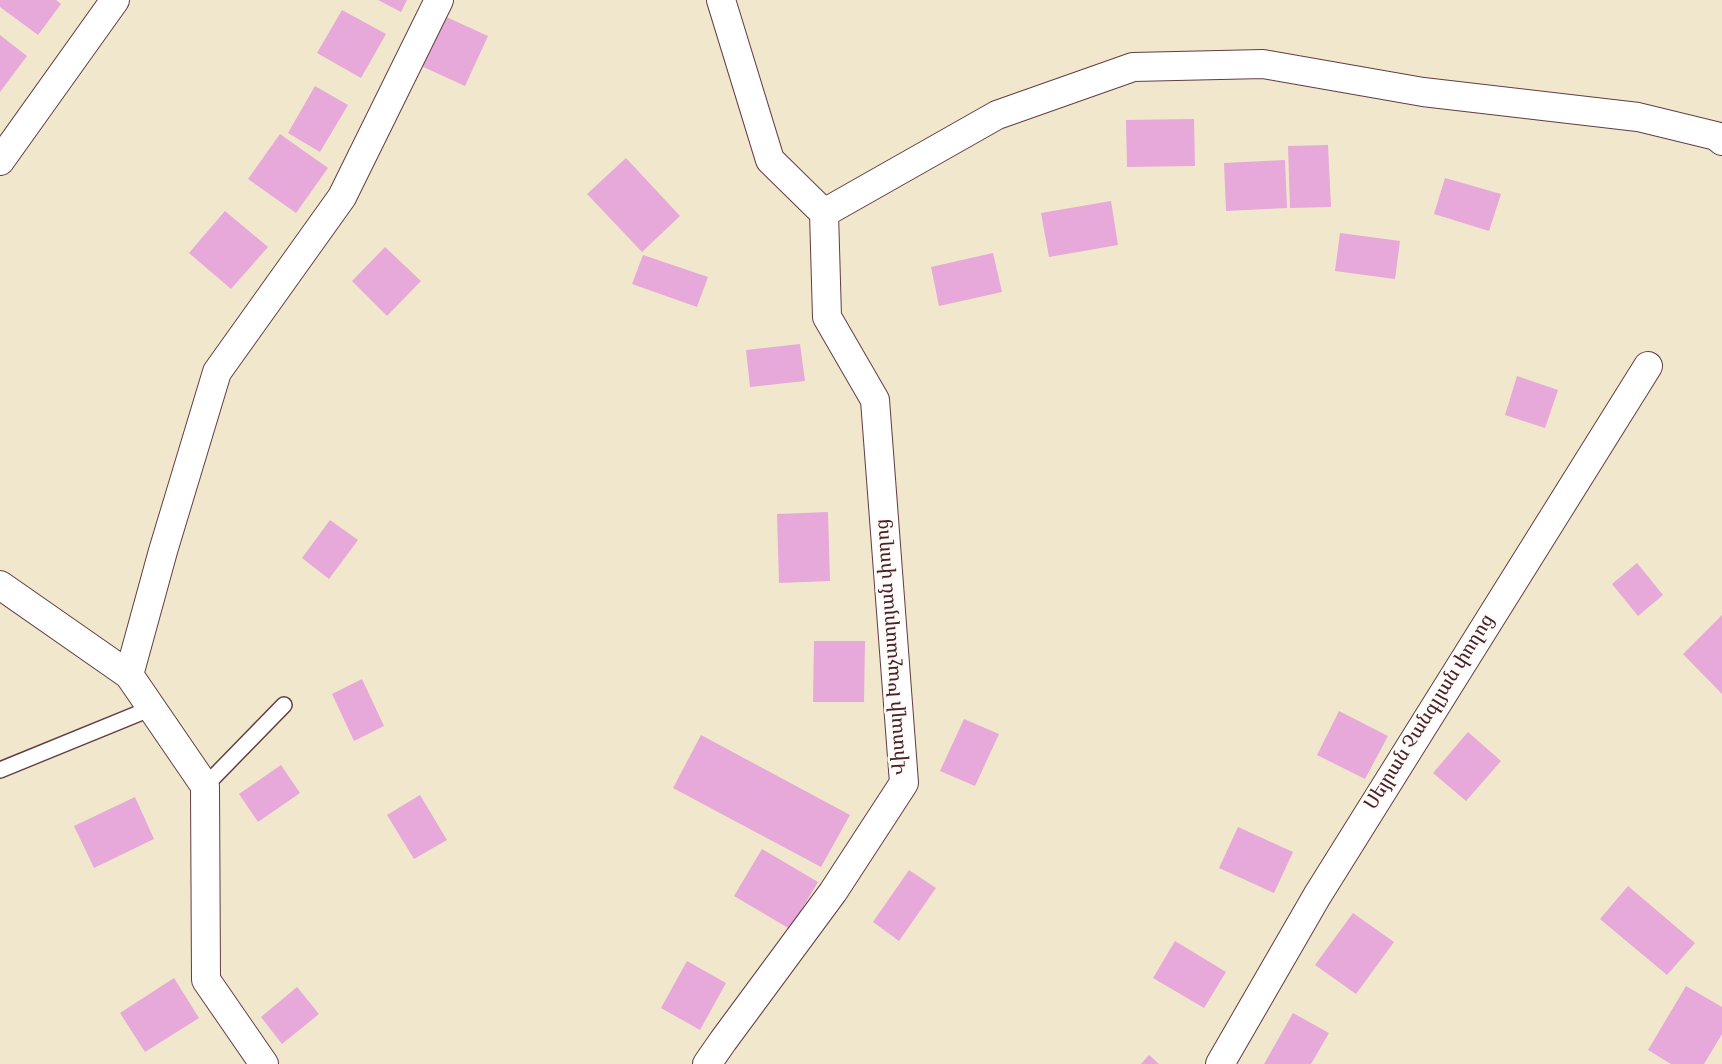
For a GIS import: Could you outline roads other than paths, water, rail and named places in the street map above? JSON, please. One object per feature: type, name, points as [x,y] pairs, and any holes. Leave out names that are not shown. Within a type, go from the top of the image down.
[{"type":"street","points":[[0,161],[116,0]]},
{"type":"street","points":[[129,675],[217,372],[342,197],[439,0]]},
{"type":"street","points":[[721,0],[770,160],[824,212],[997,115],[1133,67],[1263,64],[1423,92],[1638,117],[1716,136],[1722,141]]},
{"type":"street","name":"Վիտալի Խաչատրյան փողոց","points":[[707,1064],[833,892],[904,783],[876,400],[827,318],[824,212]]},
{"type":"street","name":"Սեյրան Չանգլյան փողոց","points":[[1220,1064],[1322,887],[1648,366]]},
{"type":"street","points":[[0,585],[129,675],[205,786],[206,980],[264,1064]]},
{"type":"lane","points":[[205,786],[284,705]]},
{"type":"lane","points":[[0,770],[152,708]]}]
